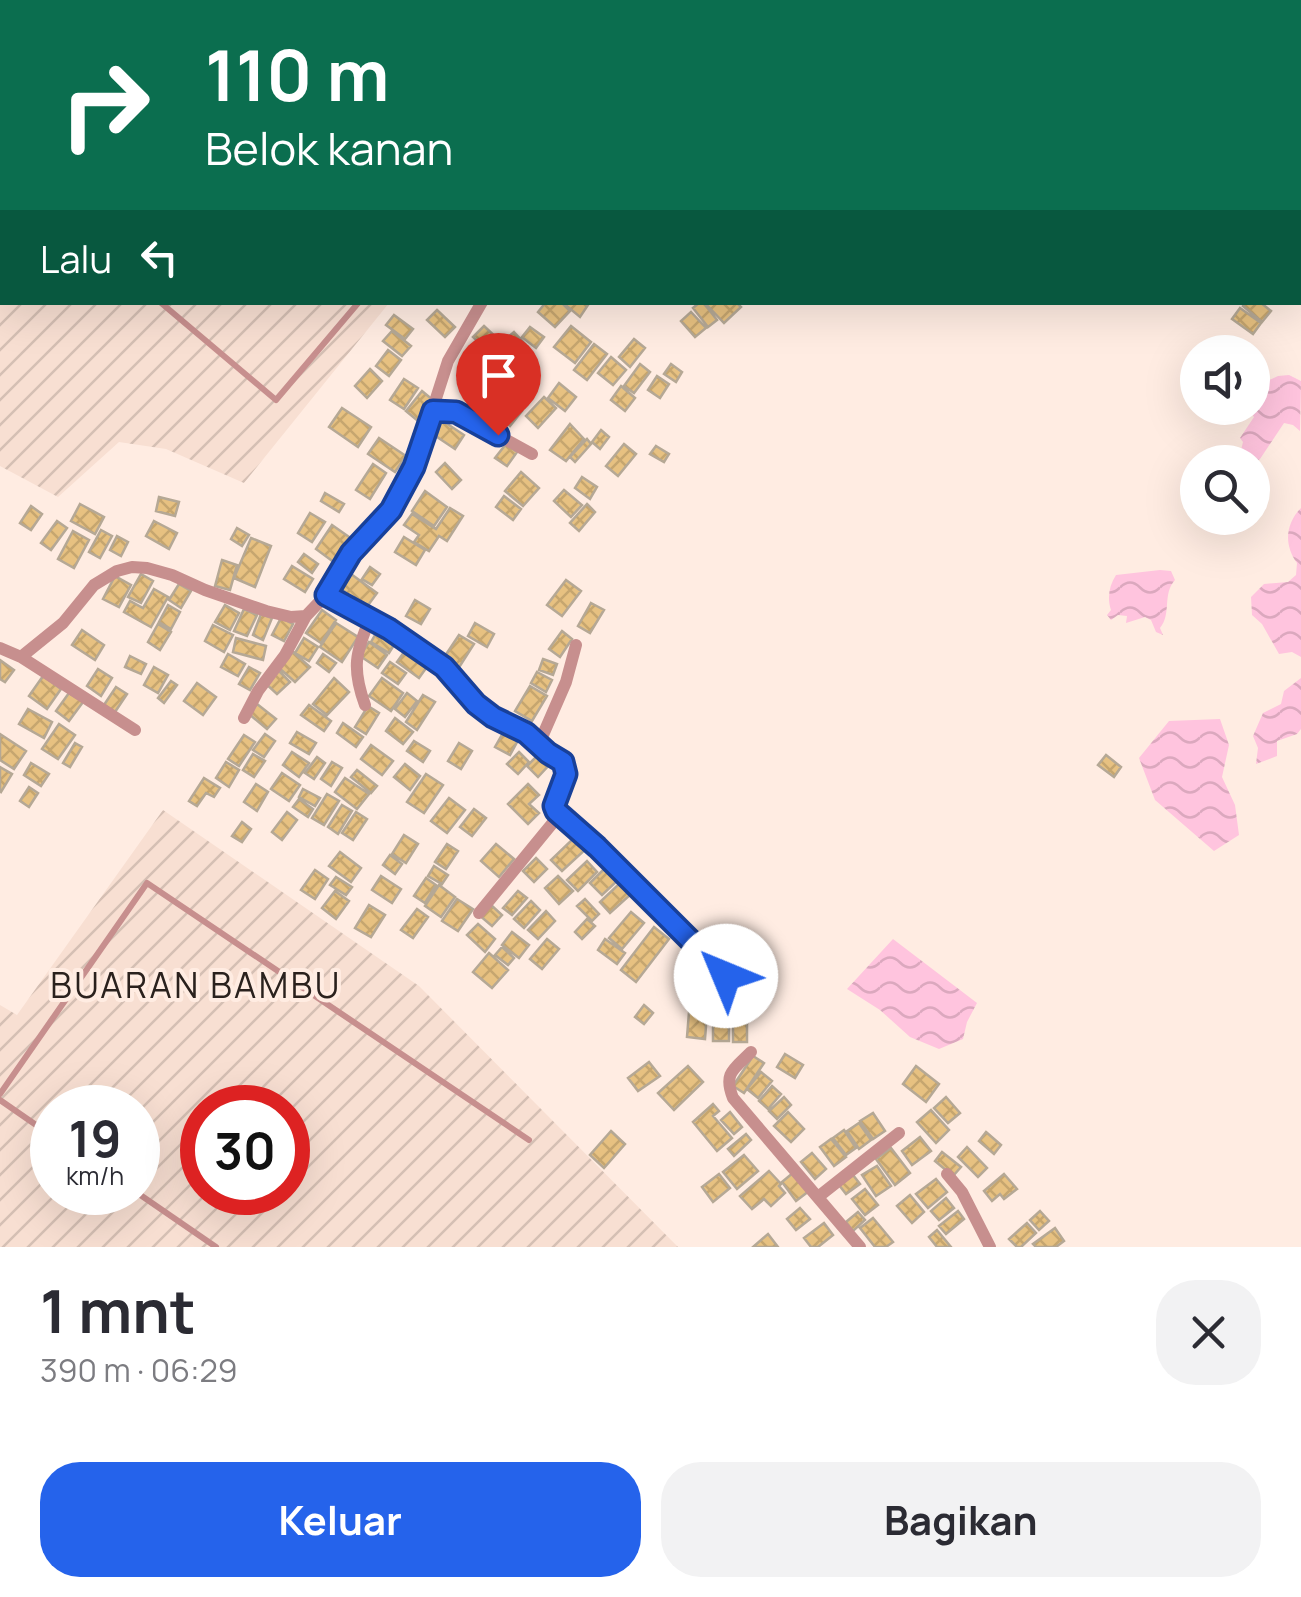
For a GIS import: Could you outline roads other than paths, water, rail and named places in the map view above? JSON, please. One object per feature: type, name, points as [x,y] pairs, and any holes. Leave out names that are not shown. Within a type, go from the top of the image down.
[{"type":"street","points":[[244,718],[306,616],[326,595],[351,553],[391,510],[414,467],[448,361],[480,305]]},
{"type":"street","points":[[433,411],[456,412],[532,454]]},
{"type":"street","points":[[20,657],[63,623],[94,585],[132,567],[172,575],[266,611],[306,616]]},
{"type":"street","points":[[326,595],[444,667],[476,704],[526,733],[563,762],[566,768],[554,806],[560,814],[726,976]]},
{"type":"street","points":[[365,704],[356,665],[370,619]]},
{"type":"street","points":[[539,744],[566,682],[576,645]]},
{"type":"street","points":[[0,648],[135,730]]},
{"type":"street","points":[[479,912],[560,814]]},
{"type":"street","points":[[751,1052],[730,1073],[734,1098],[860,1247]]},
{"type":"street","points":[[818,1197],[899,1133]]},
{"type":"street","points":[[947,1174],[962,1192],[990,1247]]},
{"type":"lane","points":[[164,305],[276,400],[356,305]]},
{"type":"lane","points":[[30,1120],[0,1097],[148,883],[529,1140]]},
{"type":"lane","points":[[160,1208],[216,1247]]},
{"type":"water","points":[[1289,375],[1301,381],[1300,431],[1284,423],[1269,445],[1242,445],[1240,438],[1249,425],[1270,425],[1270,380]]},
{"type":"water","points":[[1301,508],[1301,657],[1292,652],[1279,654],[1262,624],[1252,615],[1251,597],[1264,584],[1288,582],[1296,575],[1297,563],[1288,535]]},
{"type":"water","points":[[1171,571],[1175,580],[1160,628],[1163,635],[1145,617],[1126,623],[1127,616],[1118,615],[1111,620],[1107,615],[1111,610],[1109,592],[1116,575]]},
{"type":"water","points":[[1301,678],[1301,729],[1277,741],[1277,756],[1256,764],[1258,748],[1253,736],[1263,713],[1281,704],[1284,691]]},
{"type":"water","points":[[1220,719],[1229,745],[1222,777],[1235,805],[1239,835],[1214,851],[1155,800],[1139,758],[1169,721]]},
{"type":"water","points":[[893,939],[977,1003],[963,1039],[939,1049],[910,1037],[880,1010],[847,989]]},
{"type":"district","name":"BUARAN BAMBU","points":[[196,985]]}]
